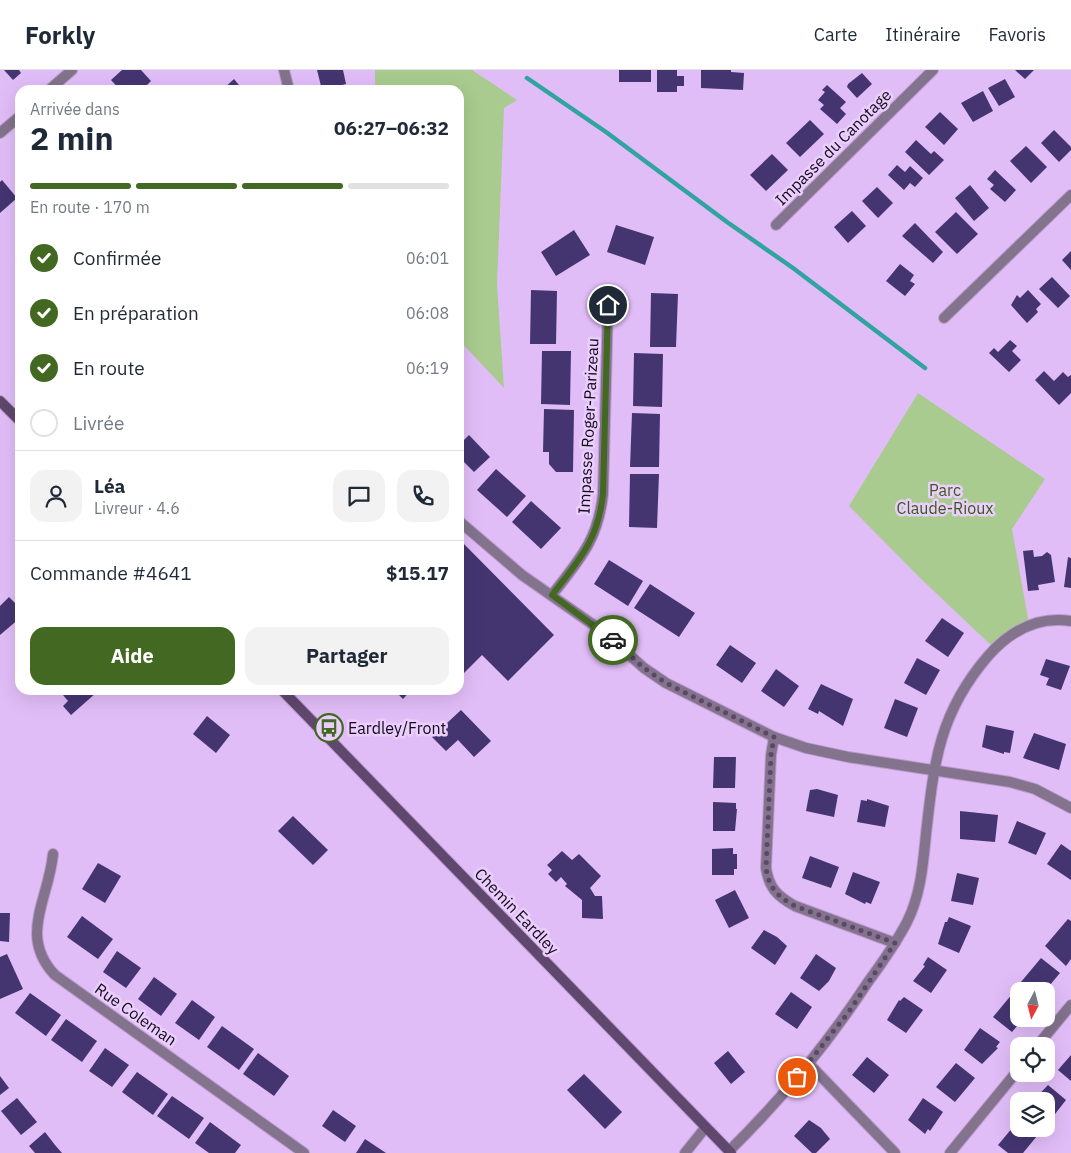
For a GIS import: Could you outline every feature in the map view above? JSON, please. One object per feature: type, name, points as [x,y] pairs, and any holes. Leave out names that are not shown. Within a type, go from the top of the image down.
[{"type":"main road","points":[[0,401],[15,416]]},
{"type":"main road","name":"Chemin Eardley","points":[[287,695],[730,1152]]},
{"type":"street","points":[[55,85],[72,70]]},
{"type":"street","points":[[284,70],[288,85]]},
{"type":"street","name":"Impasse du Canotage","points":[[776,225],[933,70]]},
{"type":"street","points":[[0,133],[15,120]]},
{"type":"street","points":[[944,318],[1071,195]]},
{"type":"street","name":"Impasse Roger-Parizeau","points":[[552,595],[591,542],[598,524],[603,494],[608,305]]},
{"type":"street","points":[[464,525],[522,575],[605,633],[644,668],[666,683],[774,737],[806,748],[1018,784],[1035,789],[1071,808]]},
{"type":"street","points":[[730,1152],[809,1064],[848,1013],[895,943],[908,920],[922,878],[933,769],[950,714],[963,691],[1002,641],[1030,624],[1050,620],[1071,621]]},
{"type":"street","points":[[774,737],[771,755],[766,868],[768,881],[773,890],[782,899],[795,906],[895,943]]},
{"type":"street","name":"Rue Coleman","points":[[53,854],[52,869],[36,928],[36,943],[46,966],[55,975],[304,1153]]},
{"type":"street","points":[[1044,1037],[1071,1005]]},
{"type":"street","points":[[809,1064],[896,1153]]},
{"type":"street","points":[[950,1153],[1010,1080]]},
{"type":"street","points":[[685,1153],[705,1128]]},
{"type":"green space","points":[[375,70],[472,70],[517,100],[504,108],[497,285],[504,388],[464,345],[464,85],[375,85]]},
{"type":"green space","name":"Parc Claude-Rioux","points":[[918,393],[1045,479],[1012,529],[1029,624],[995,649],[919,577],[849,506]]},
{"type":"building","points":[[4,70],[19,70],[21,73],[13,80]]},
{"type":"building","points":[[122,70],[141,70],[151,81],[147,85],[116,85],[111,80]]},
{"type":"building","points":[[317,70],[343,70],[346,84],[321,85]]},
{"type":"building","points":[[619,70],[651,70],[651,82],[619,82]]},
{"type":"building","points":[[657,70],[677,70],[677,76],[684,76],[684,86],[677,86],[677,92],[657,92]]},
{"type":"building","points":[[701,70],[731,70],[731,72],[744,73],[743,90],[701,88]]},
{"type":"building","points":[[1015,70],[1034,70],[1025,79]]},
{"type":"building","points":[[862,73],[872,84],[857,98],[847,87],[848,84]]},
{"type":"building","points":[[234,79],[239,85],[227,85]]},
{"type":"building","points":[[1005,79],[1015,97],[999,106],[988,88]]},
{"type":"building","points":[[827,85],[846,102],[840,108],[846,114],[837,124],[820,109],[824,105],[818,100],[825,92],[822,90]]},
{"type":"building","points":[[983,91],[993,111],[973,122],[961,103]]},
{"type":"building","points":[[940,112],[958,129],[944,145],[925,127]]},
{"type":"building","points":[[810,120],[824,134],[800,157],[786,143]]},
{"type":"building","points":[[1054,130],[1071,147],[1071,150],[1059,162],[1041,143]]},
{"type":"building","points":[[916,140],[931,154],[934,151],[944,160],[929,175],[905,152]]},
{"type":"building","points":[[1026,146],[1047,167],[1031,183],[1010,161]]},
{"type":"building","points":[[772,154],[788,170],[766,191],[750,175]]},
{"type":"building","points":[[897,165],[905,172],[910,166],[923,178],[915,187],[910,183],[904,190],[888,175]]},
{"type":"building","points":[[995,170],[1016,190],[1005,202],[990,189],[994,185],[987,179]]},
{"type":"building","points":[[2,180],[15,196],[15,200],[0,213],[0,182]]},
{"type":"building","points":[[970,185],[989,208],[974,221],[955,198]]},
{"type":"building","points":[[877,187],[893,203],[878,218],[862,201]]},
{"type":"building","points":[[852,211],[866,226],[848,243],[834,227]]},
{"type":"building","points":[[956,212],[978,234],[957,254],[935,232]]},
{"type":"building","points":[[915,223],[943,252],[933,263],[902,236]]},
{"type":"building","points":[[616,225],[654,237],[645,265],[607,252]]},
{"type":"building","points":[[574,230],[590,255],[556,276],[541,252]]},
{"type":"building","points":[[1071,251],[1071,270],[1062,260]]},
{"type":"building","points":[[900,264],[914,275],[910,281],[915,284],[905,296],[886,281]]},
{"type":"building","points":[[1052,277],[1070,296],[1058,308],[1039,289]]},
{"type":"building","points":[[531,290],[557,291],[556,344],[530,344]]},
{"type":"building","points":[[1028,290],[1041,304],[1036,309],[1038,312],[1027,323],[1011,305],[1017,295],[1020,298]]},
{"type":"building","points":[[651,293],[678,294],[676,347],[650,347]]},
{"type":"building","points":[[1010,340],[1017,346],[1012,351],[1021,360],[1009,372],[989,353],[994,348],[998,352]]},
{"type":"building","points":[[542,351],[571,351],[570,405],[541,404]]},
{"type":"building","points":[[634,353],[663,354],[662,407],[633,406]]},
{"type":"building","points":[[1044,371],[1054,381],[1063,372],[1068,377],[1071,375],[1071,393],[1059,405],[1035,380]]},
{"type":"building","points":[[544,409],[574,410],[573,472],[556,472],[549,464],[549,452],[543,452]]},
{"type":"building","points":[[632,413],[660,414],[659,467],[630,467]]},
{"type":"building","points":[[469,435],[490,457],[474,472],[464,462],[464,440]]},
{"type":"building","points":[[496,469],[526,496],[507,517],[477,490]]},
{"type":"building","points":[[630,474],[659,474],[657,528],[629,527]]},
{"type":"building","points":[[531,501],[561,528],[541,549],[512,522]]},
{"type":"building","points":[[464,544],[554,635],[508,681],[482,655],[464,673]]},
{"type":"building","points":[[1033,550],[1034,557],[1042,556],[1047,552],[1051,555],[1055,582],[1038,585],[1039,590],[1028,591],[1023,551]]},
{"type":"building","points":[[1068,557],[1071,558],[1071,588],[1064,587]]},
{"type":"building","points":[[609,560],[643,581],[628,606],[594,584]]},
{"type":"building","points":[[650,584],[695,613],[679,637],[634,608]]},
{"type":"building","points":[[9,597],[15,603],[15,622],[0,635],[0,606]]},
{"type":"building","points":[[942,618],[964,633],[948,657],[925,641]]},
{"type":"building","points":[[730,645],[756,663],[742,683],[716,665]]},
{"type":"building","points":[[917,658],[940,670],[926,695],[904,683]]},
{"type":"building","points":[[1046,659],[1070,666],[1061,690],[1046,685],[1049,678],[1040,675]]},
{"type":"building","points":[[776,669],[799,686],[784,707],[761,691]]},
{"type":"building","points":[[821,684],[853,699],[843,726],[819,711],[818,714],[808,709]]},
{"type":"building","points":[[63,695],[94,695],[71,715],[63,706],[68,701]]},
{"type":"building","points":[[895,699],[918,708],[907,737],[884,728]]},
{"type":"building","points":[[461,710],[491,741],[474,757],[458,740],[446,751],[432,737]]},
{"type":"building","points":[[207,716],[230,735],[216,753],[193,734]]},
{"type":"building","points":[[986,725],[1014,731],[1010,753],[1004,752],[1004,754],[982,747]]},
{"type":"building","points":[[1034,733],[1066,744],[1059,770],[1023,758]]},
{"type":"building","points":[[714,757],[736,757],[735,788],[713,788]]},
{"type":"building","points":[[817,789],[838,795],[834,817],[806,811],[810,790]]},
{"type":"building","points":[[867,799],[889,806],[885,827],[857,822],[861,800],[867,801]]},
{"type":"building","points":[[713,802],[736,803],[735,831],[713,831]]},
{"type":"building","points":[[960,811],[998,815],[995,842],[960,839]]},
{"type":"building","points":[[293,816],[328,850],[313,865],[278,831]]},
{"type":"building","points":[[1017,821],[1046,833],[1036,855],[1008,843]]},
{"type":"building","points":[[1061,844],[1071,851],[1071,880],[1047,864]]},
{"type":"building","points":[[733,848],[733,854],[737,854],[737,869],[734,869],[734,875],[712,875],[712,849]]},
{"type":"building","points":[[562,851],[572,860],[579,854],[601,876],[590,888],[595,896],[602,896],[603,919],[582,918],[582,900],[565,886],[567,884],[561,877],[556,882],[548,874],[552,870],[547,865]]},
{"type":"building","points":[[810,856],[839,867],[831,888],[802,878]]},
{"type":"building","points":[[98,863],[121,876],[105,903],[82,889]]},
{"type":"building","points":[[853,872],[880,882],[871,904],[866,902],[865,904],[845,894]]},
{"type":"building","points":[[957,873],[979,878],[973,905],[951,901]]},
{"type":"building","points":[[735,890],[749,918],[729,928],[715,900]]},
{"type":"building","points":[[0,913],[10,913],[9,942],[0,941]]},
{"type":"building","points":[[82,916],[113,939],[98,959],[67,937]]},
{"type":"building","points":[[949,917],[971,926],[959,953],[938,944],[945,922],[947,922]]},
{"type":"building","points":[[1068,919],[1071,921],[1071,959],[1066,966],[1045,946]]},
{"type":"building","points":[[764,930],[777,937],[787,946],[775,965],[751,948]]},
{"type":"building","points":[[117,951],[141,968],[126,988],[103,972]]},
{"type":"building","points":[[7,954],[23,989],[0,999],[0,957]]},
{"type":"building","points":[[816,954],[836,968],[829,981],[819,991],[800,978]]},
{"type":"building","points":[[928,957],[947,970],[931,993],[913,981],[925,966],[923,965]]},
{"type":"building","points":[[1041,958],[1060,973],[1052,982],[1021,982]]},
{"type":"building","points":[[154,977],[177,994],[161,1016],[138,999]]},
{"type":"building","points":[[791,992],[812,1007],[797,1029],[775,1014]]},
{"type":"building","points":[[30,993],[61,1015],[46,1036],[15,1013]]},
{"type":"building","points":[[904,997],[923,1010],[906,1033],[887,1020],[899,1000]]},
{"type":"building","points":[[1010,997],[1010,1028],[1015,1028],[1012,1032],[993,1017]]},
{"type":"building","points":[[192,1000],[215,1017],[199,1040],[175,1023]]},
{"type":"building","points":[[66,1019],[97,1041],[82,1062],[51,1040]]},
{"type":"building","points":[[222,1026],[254,1049],[239,1070],[207,1047]]},
{"type":"building","points":[[980,1028],[1000,1042],[996,1047],[998,1048],[982,1064],[964,1050]]},
{"type":"building","points":[[105,1048],[129,1065],[112,1087],[89,1071]]},
{"type":"building","points":[[728,1051],[745,1072],[731,1084],[714,1063]]},
{"type":"building","points":[[258,1053],[289,1076],[274,1096],[243,1074]]},
{"type":"building","points":[[1071,1055],[1071,1081],[1058,1070]]},
{"type":"building","points":[[867,1057],[889,1075],[874,1093],[852,1075]]},
{"type":"building","points":[[956,1063],[975,1078],[955,1102],[936,1087]]},
{"type":"building","points":[[137,1072],[168,1094],[153,1115],[122,1092]]},
{"type":"building","points":[[584,1074],[622,1112],[605,1129],[567,1090]]},
{"type":"building","points":[[0,1076],[9,1088],[0,1095]]},
{"type":"building","points":[[1048,1085],[1066,1100],[1055,1114],[1055,1092],[1041,1092]]},
{"type":"building","points":[[172,1096],[204,1118],[189,1139],[157,1116]]},
{"type":"building","points":[[17,1098],[37,1122],[21,1135],[1,1111]]},
{"type":"building","points":[[923,1098],[943,1112],[930,1131],[928,1129],[925,1134],[908,1120]]},
{"type":"building","points":[[333,1110],[356,1126],[345,1142],[322,1126]]},
{"type":"building","points":[[809,1120],[821,1128],[830,1139],[816,1153],[812,1153],[794,1136]]},
{"type":"building","points":[[210,1122],[241,1145],[235,1153],[209,1153],[195,1143]]},
{"type":"building","points":[[1010,1131],[1010,1137],[1036,1137],[1023,1153],[1008,1153],[998,1145]]},
{"type":"building","points":[[45,1132],[62,1153],[35,1153],[29,1146]]},
{"type":"building","points":[[365,1139],[386,1153],[356,1153]]},
{"type":"waterway","points":[[527,78],[606,132],[727,222],[793,268],[925,368]]},
{"type":"way so far","points":[[613,640],[644,668],[666,683],[774,737],[771,755],[766,868],[768,881],[773,890],[782,899],[795,906],[895,943],[848,1013],[797,1077]]},
{"type":"place","name":"Eardley/Front","points":[[329,728]]},
{"type":"route","points":[[608,305],[603,494],[598,524],[591,542],[552,595],[613,640]]}]
